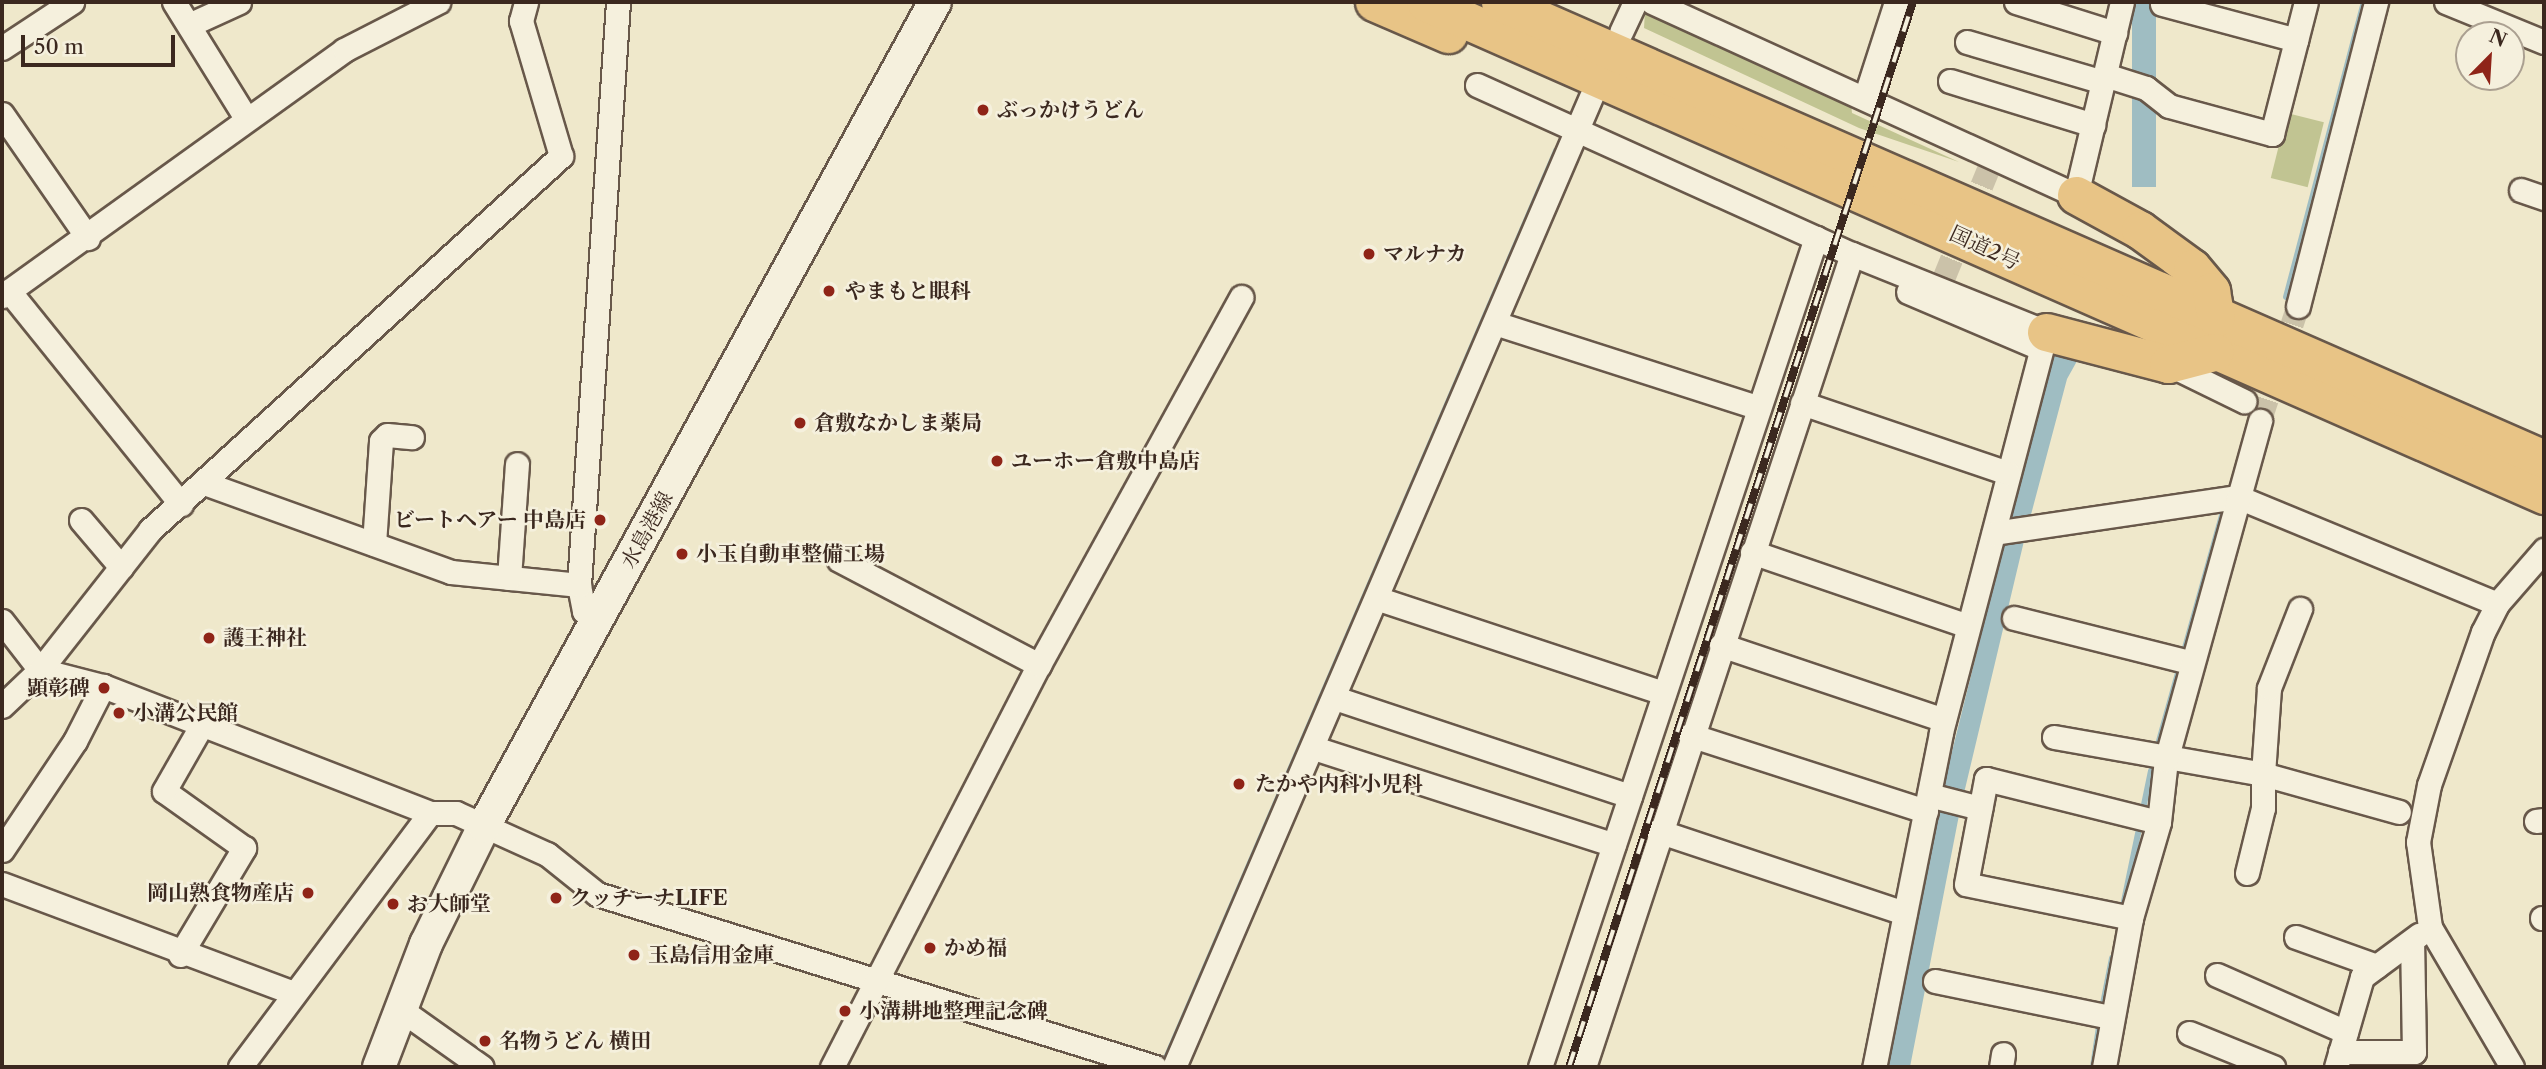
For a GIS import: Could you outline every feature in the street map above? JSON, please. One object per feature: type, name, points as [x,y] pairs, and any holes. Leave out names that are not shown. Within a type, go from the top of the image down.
[{"type":"highway","points":[[1374,2],[1962,256],[2132,315]]},
{"type":"highway","name":"国道2号","points":[[1424,2],[1762,132],[1991,215],[2215,335],[2544,495]]},
{"type":"highway","name":"国道2号","points":[[1500,2],[2132,315],[2215,335],[2454,418],[2544,459]]},
{"type":"highway","points":[[1556,2],[1628,17],[1919,168],[1991,215]]},
{"type":"highway","points":[[2043,340],[2168,364],[2215,335],[2211,291],[2192,268],[2140,230],[2076,195]]},
{"type":"highway","points":[[2454,418],[2544,449]]},
{"type":"main road","name":"水島港線","points":[[379,1067],[400,1009],[484,826],[934,2]]},
{"type":"street","points":[[2,48],[72,2]]},
{"type":"street","points":[[174,2],[191,24],[246,118]]},
{"type":"street","points":[[191,24],[239,2]]},
{"type":"street","points":[[2,706],[40,670],[121,566],[181,503],[561,156],[521,21],[526,2]]},
{"type":"street","points":[[599,619],[584,611],[579,585],[618,2]]},
{"type":"street","points":[[1652,2],[1866,95],[1993,160],[2076,195],[2107,78],[2122,2]]},
{"type":"street","points":[[1866,95],[1896,2]]},
{"type":"street","points":[[2017,2],[2115,33]]},
{"type":"street","points":[[1967,42],[2137,85],[2169,106],[2272,134],[2306,2]]},
{"type":"street","points":[[2298,306],[2376,2]]},
{"type":"street","points":[[2162,4],[2296,40]]},
{"type":"street","points":[[2458,4],[2544,42]]},
{"type":"street","points":[[181,503],[6,293],[88,238],[246,118],[344,50],[425,6]]},
{"type":"street","points":[[1950,81],[2093,125]]},
{"type":"street","points":[[1477,85],[1576,132],[1853,254],[1941,283],[2043,340]]},
{"type":"street","points":[[1174,1067],[1498,324],[1591,97]]},
{"type":"street","points":[[2,114],[88,238]]},
{"type":"street","points":[[2521,191],[2544,198]]},
{"type":"street","points":[[1540,1067],[1816,238]]},
{"type":"street","points":[[1584,1067],[1658,831],[1853,254]]},
{"type":"street","points":[[1908,292],[2043,340]]},
{"type":"street","points":[[832,1067],[875,977],[1039,664],[1241,297]]},
{"type":"street","points":[[1498,324],[1759,408]]},
{"type":"street","points":[[1874,1067],[1930,801],[1944,720],[1968,626],[1997,534],[2008,473],[2043,340]]},
{"type":"street","points":[[2168,364],[2244,401]]},
{"type":"street","points":[[1802,403],[2008,473]]},
{"type":"street","points":[[2104,1067],[2123,917],[2147,819],[2166,760],[2231,496],[2260,421]]},
{"type":"street","points":[[374,544],[381,441],[387,435],[412,436]]},
{"type":"street","points":[[509,578],[517,464]]},
{"type":"street","points":[[204,482],[451,572],[579,585]]},
{"type":"street","points":[[1997,534],[2027,532],[2231,496],[2497,604]]},
{"type":"street","points":[[81,520],[121,566]]},
{"type":"street","points":[[2217,975],[2341,1050],[2414,1052],[2421,934],[2418,842],[2429,785],[2497,604],[2544,550]]},
{"type":"street","points":[[1752,552],[1968,626]]},
{"type":"street","points":[[839,560],[1039,664]]},
{"type":"street","points":[[1378,598],[1664,693]]},
{"type":"street","points":[[2247,873],[2263,808],[2269,688],[2301,609]]},
{"type":"street","points":[[2014,618],[2189,662]]},
{"type":"street","points":[[2,621],[40,670],[103,686],[430,813],[445,810],[547,854],[597,894],[875,977],[1152,1067]]},
{"type":"street","points":[[1721,645],[1944,720]]},
{"type":"street","points":[[2,850],[75,741],[103,686]]},
{"type":"street","points":[[1335,698],[1630,796]]},
{"type":"street","points":[[180,955],[244,848],[164,791],[203,723]]},
{"type":"street","points":[[1690,735],[1930,801],[1973,806]]},
{"type":"street","points":[[2054,737],[2166,760],[2263,774],[2399,812]]},
{"type":"street","points":[[1314,748],[1614,845]]},
{"type":"street","points":[[2123,917],[1966,884],[1973,806],[1986,779],[2147,819]]},
{"type":"street","points":[[240,1067],[430,813]]},
{"type":"street","points":[[1658,831],[1905,914]]},
{"type":"street","points":[[2,884],[180,955],[294,993]]},
{"type":"street","points":[[2341,1050],[2362,977],[2421,934]]},
{"type":"street","points":[[2421,934],[2511,1067]]},
{"type":"street","points":[[2296,937],[2377,966]]},
{"type":"street","points":[[1935,981],[2111,1017]]},
{"type":"street","points":[[400,1009],[482,1067]]},
{"type":"street","points":[[2189,1033],[2273,1067]]},
{"type":"green space","points":[[1645,11],[1851,103],[1852,113],[1959,162],[1859,128],[1644,28]]},
{"type":"green space","points":[[2287,113],[2324,122],[2308,187],[2271,178]]},
{"type":"water","points":[[2132,2],[2156,2],[2156,187],[2132,187]]},
{"type":"water","points":[[1554,148],[1563,153],[1165,1067],[1159,1067]]},
{"type":"water","points":[[2053,346],[2082,352],[2067,379],[2024,541],[1960,810],[1910,1067],[1887,1067],[1938,808]]},
{"type":"waterway","points":[[2286,297],[2364,2]]},
{"type":"waterway","points":[[2159,741],[2222,516]]},
{"type":"waterway","points":[[2123,906],[2151,771]]},
{"type":"waterway","points":[[2102,1009],[2112,958]]},
{"type":"waterway","points":[[2093,1067],[2100,1020]]},
{"type":"tunnel","points":[[1943,280],[1991,163]]},
{"type":"tunnel","points":[[2260,421],[2298,306]]},
{"type":"railway","points":[[1569,1067],[1913,2]]},
{"type":"place","name":"ぶっかけうどん","points":[[983,110]]},
{"type":"place","name":"マルナカ","points":[[1369,254]]},
{"type":"place","name":"やまもと眼科","points":[[829,291]]},
{"type":"place","name":"倉敷なかしま薬局","points":[[800,423]]},
{"type":"place","name":"ユーホー倉敷中島店","points":[[997,461]]},
{"type":"place","name":"ビートヘアー 中島店","points":[[600,520]]},
{"type":"place","name":"小玉自動車整備工場","points":[[682,554]]},
{"type":"place","name":"護王神社","points":[[209,638]]},
{"type":"place","name":"顕彰碑","points":[[104,688]]},
{"type":"place","name":"小溝公民館","points":[[119,713]]},
{"type":"place","name":"たかや内科小児科","points":[[1239,784]]},
{"type":"place","name":"岡山熟食物産店","points":[[308,893]]},
{"type":"place","name":"クッチーナLIFE","points":[[556,898]]},
{"type":"place","name":"お大師堂","points":[[393,904]]},
{"type":"place","name":"かめ福","points":[[930,948]]},
{"type":"place","name":"玉島信用金庫","points":[[634,955]]},
{"type":"place","name":"小溝耕地整理記念碑","points":[[845,1011]]},
{"type":"place","name":"名物うどん 横田","points":[[485,1041]]}]
